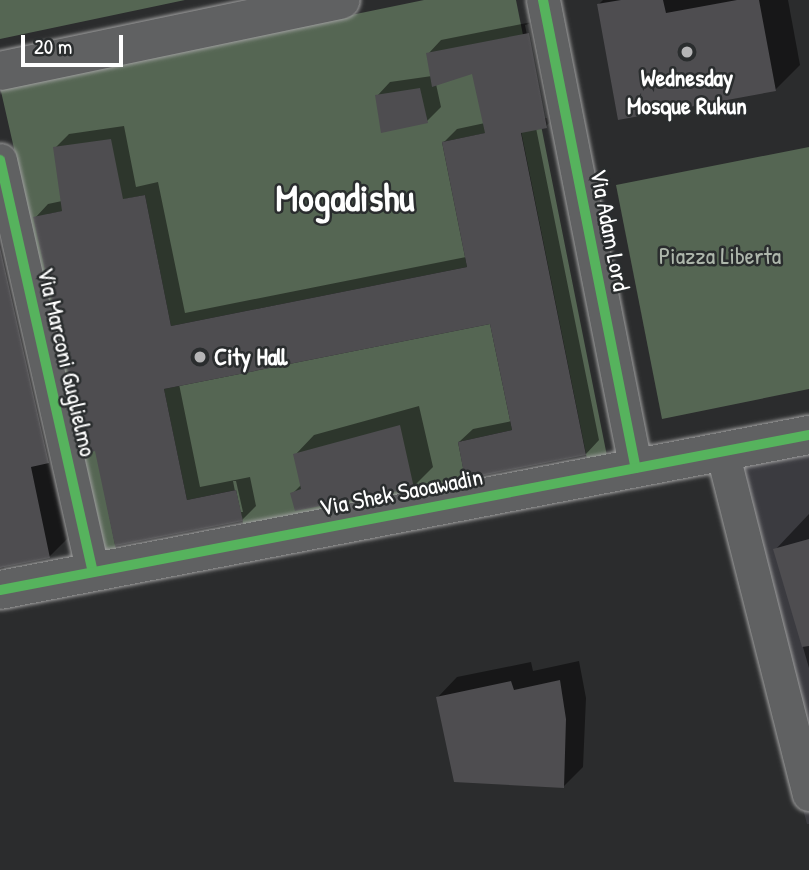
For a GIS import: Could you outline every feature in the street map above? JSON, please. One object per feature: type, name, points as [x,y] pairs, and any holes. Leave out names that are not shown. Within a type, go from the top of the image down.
[{"type":"street","points":[[0,71],[341,0]]},
{"type":"street","name":"Via Adam Lord","points":[[543,0],[636,468]]},
{"type":"street","name":"Via Marconi Guglielmo","points":[[0,160],[93,572]]},
{"type":"street","name":"Via Shek Saoawadin","points":[[0,590],[809,435]]},
{"type":"street","points":[[722,451],[809,794]]},
{"type":"shaded area","points":[[809,453],[809,824],[807,824],[714,474]]},
{"type":"green space","points":[[0,0],[185,0],[0,39]]},
{"type":"green space","points":[[424,0],[516,0],[611,476],[112,579],[0,87]],"holes":[[[520,126],[590,474],[469,498],[458,442],[512,430],[490,324],[164,389],[187,500],[236,490],[244,528],[117,554],[48,214],[145,195],[171,326],[467,267],[442,142]]]},
{"type":"green space","name":"Piazza Liberta","points":[[809,147],[809,389],[662,419],[616,185]]},
{"type":"building","name":"Wednesday Mosque Rukun","points":[[621,0],[663,0],[666,13],[737,0],[759,0],[776,91],[618,120],[597,4]]},
{"type":"building","name":"City Hall","points":[[529,33],[547,128],[521,133],[586,455],[465,479],[458,442],[512,430],[490,324],[164,389],[187,500],[236,490],[243,521],[115,546],[95,451],[86,453],[33,217],[62,211],[53,147],[111,139],[123,199],[145,195],[171,326],[467,267],[442,142],[485,133],[472,74],[432,87],[426,53]]},
{"type":"building","points":[[420,88],[428,123],[381,133],[375,95]]},
{"type":"building","points":[[0,247],[49,463],[31,467],[50,558],[0,568]]},
{"type":"building","points":[[400,425],[414,488],[295,511],[290,493],[301,489],[293,454]]},
{"type":"building","points":[[809,539],[809,646],[802,647],[773,549]]},
{"type":"building","points":[[560,680],[566,719],[564,788],[454,782],[436,697],[511,681],[514,690]]},
{"type":"cycle path","points":[[543,0],[636,468]]},
{"type":"cycle path","points":[[0,160],[93,572]]},
{"type":"cycle path","points":[[0,590],[809,435]]},
{"type":"place","name":"Wednesday Mosque Rukun","points":[[687,52]]},
{"type":"place","name":"City Hall","points":[[200,357]]},
{"type":"district","name":"Mogadishu","points":[[345,198]]}]
